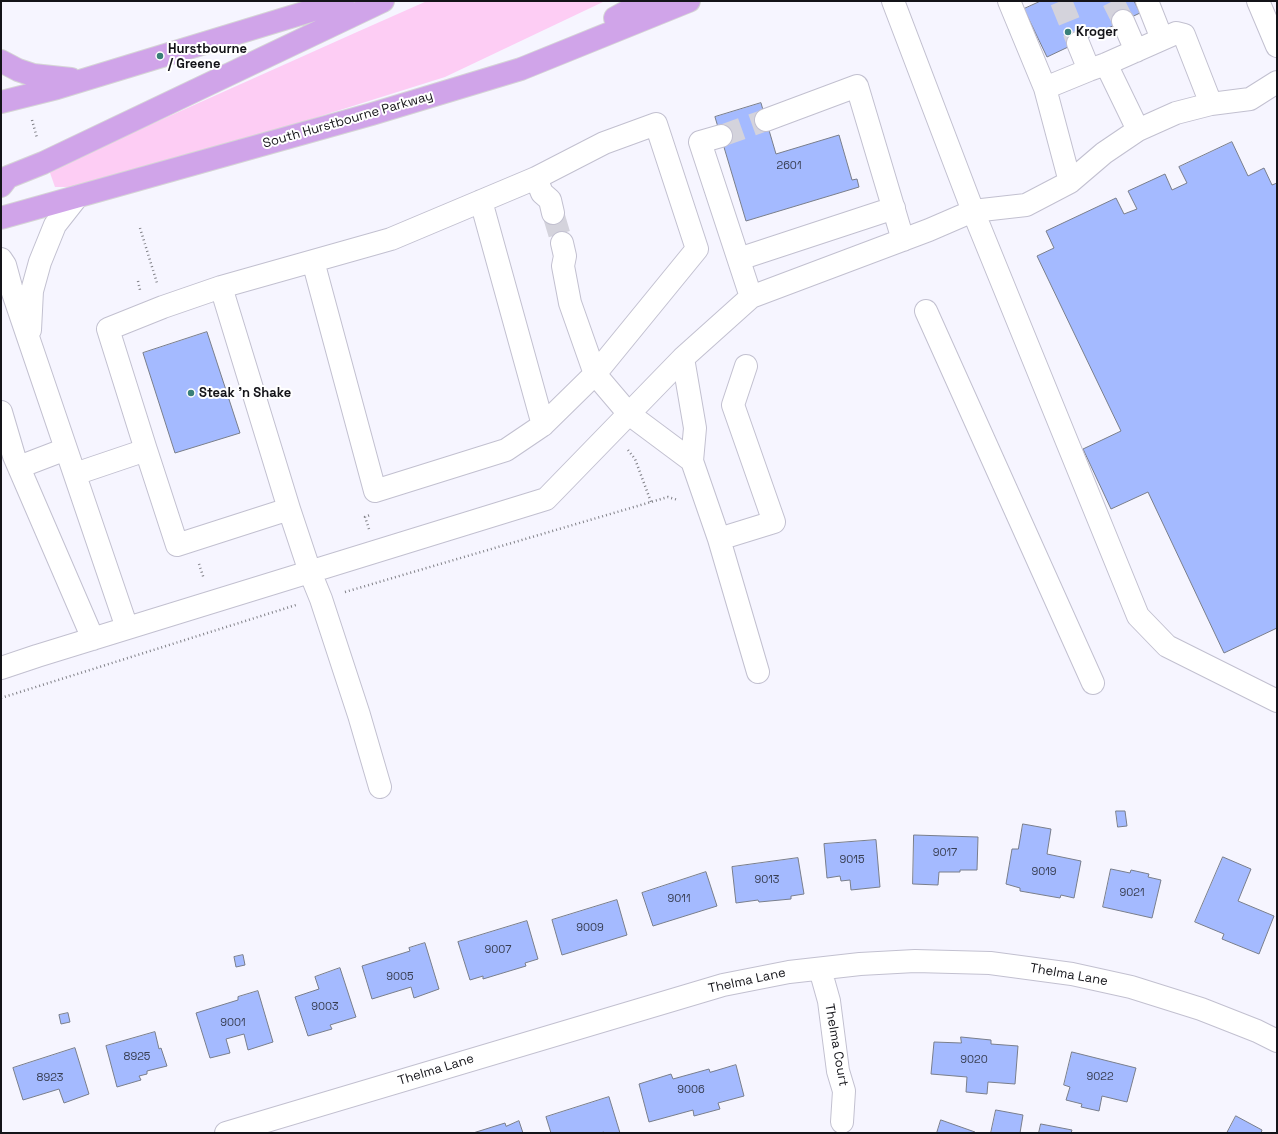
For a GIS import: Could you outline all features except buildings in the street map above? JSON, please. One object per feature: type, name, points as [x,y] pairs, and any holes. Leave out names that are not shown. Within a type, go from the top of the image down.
[{"type":"main road","points":[[1,102],[58,88],[343,1]]},
{"type":"main road","points":[[1,186],[8,177],[43,163],[383,1]]},
{"type":"main road","points":[[521,69],[646,1]]},
{"type":"main road","name":"South Hurstbourne Parkway","points":[[1,218],[364,116],[521,69],[689,1]]},
{"type":"main road","points":[[1,61],[33,75],[82,80]]},
{"type":"street","points":[[893,1],[974,211],[1138,616],[1168,646],[1277,701]]},
{"type":"street","points":[[1009,1],[1045,88],[1070,182]]},
{"type":"street","points":[[1148,1],[1162,39]]},
{"type":"street","points":[[1258,1],[1277,46]]},
{"type":"street","points":[[1123,21],[1136,51]]},
{"type":"street","points":[[1045,88],[1176,33],[1184,35],[1211,104]]},
{"type":"street","points":[[1078,43],[1098,67],[1138,130]]},
{"type":"street","points":[[1,668],[546,499],[683,358],[751,297],[903,240],[974,211],[1026,205],[1070,182],[1104,153],[1138,130],[1176,113],[1211,104],[1250,99],[1277,82]]},
{"type":"street","points":[[766,120],[857,86],[903,240]]},
{"type":"street","points":[[289,509],[177,545],[108,329],[163,307],[221,287],[390,239],[481,201],[539,185],[604,143],[656,124],[697,249],[595,374],[543,425],[506,450],[375,491],[313,261]]},
{"type":"street","points":[[721,136],[700,142],[751,297]]},
{"type":"street","points":[[539,185],[550,200],[548,214]]},
{"type":"street","points":[[30,343],[32,291],[40,262],[55,225],[77,197]]},
{"type":"street","points":[[481,201],[543,425]]},
{"type":"street","points":[[739,259],[894,208]]},
{"type":"street","points":[[557,244],[565,256],[562,266],[570,302],[595,374],[629,414],[692,461]]},
{"type":"street","points":[[1,259],[5,265],[127,628]]},
{"type":"street","points":[[221,287],[289,509],[310,572],[321,599],[359,715],[380,787]]},
{"type":"street","points":[[926,311],[1093,684]]},
{"type":"street","points":[[683,358],[695,428],[692,461],[719,539],[758,672]]},
{"type":"street","points":[[719,539],[774,522],[733,405],[746,366]]},
{"type":"street","points":[[2,418],[14,456],[93,639]]},
{"type":"street","points":[[19,467],[66,450]]},
{"type":"street","points":[[74,474],[146,450]]},
{"type":"street","name":"Thelma Lane","points":[[226,1133],[723,985],[788,972],[860,964],[915,961],[990,963],[1072,974],[1131,987],[1201,1009],[1257,1031],[1277,1041]]},
{"type":"street","name":"Thelma Court","points":[[820,969],[829,1001],[838,1071],[844,1091],[842,1122]]},
{"type":"path","points":[[31,116],[38,142]]},
{"type":"path","points":[[140,228],[163,307]]},
{"type":"path","points":[[611,432],[636,459],[651,502]]},
{"type":"path","points":[[1,698],[296,605],[321,599],[668,497],[677,499],[681,503]]},
{"type":"path","points":[[192,541],[211,602]]},
{"type":"shaded area","points":[[427,1],[605,1],[445,77],[235,143],[90,184],[55,187],[49,170]]},
{"type":"tunnel","points":[[1061,1],[1078,43]]},
{"type":"tunnel","points":[[1113,1],[1123,21]]},
{"type":"tunnel","points":[[721,136],[766,120]]},
{"type":"tunnel","points":[[553,213],[562,243]]},
{"type":"place","name":"Kroger","points":[[1068,32]]},
{"type":"place","name":"Hurstbourne / Greene","points":[[160,56]]},
{"type":"place","name":"Steak 'n Shake","points":[[191,393]]}]
